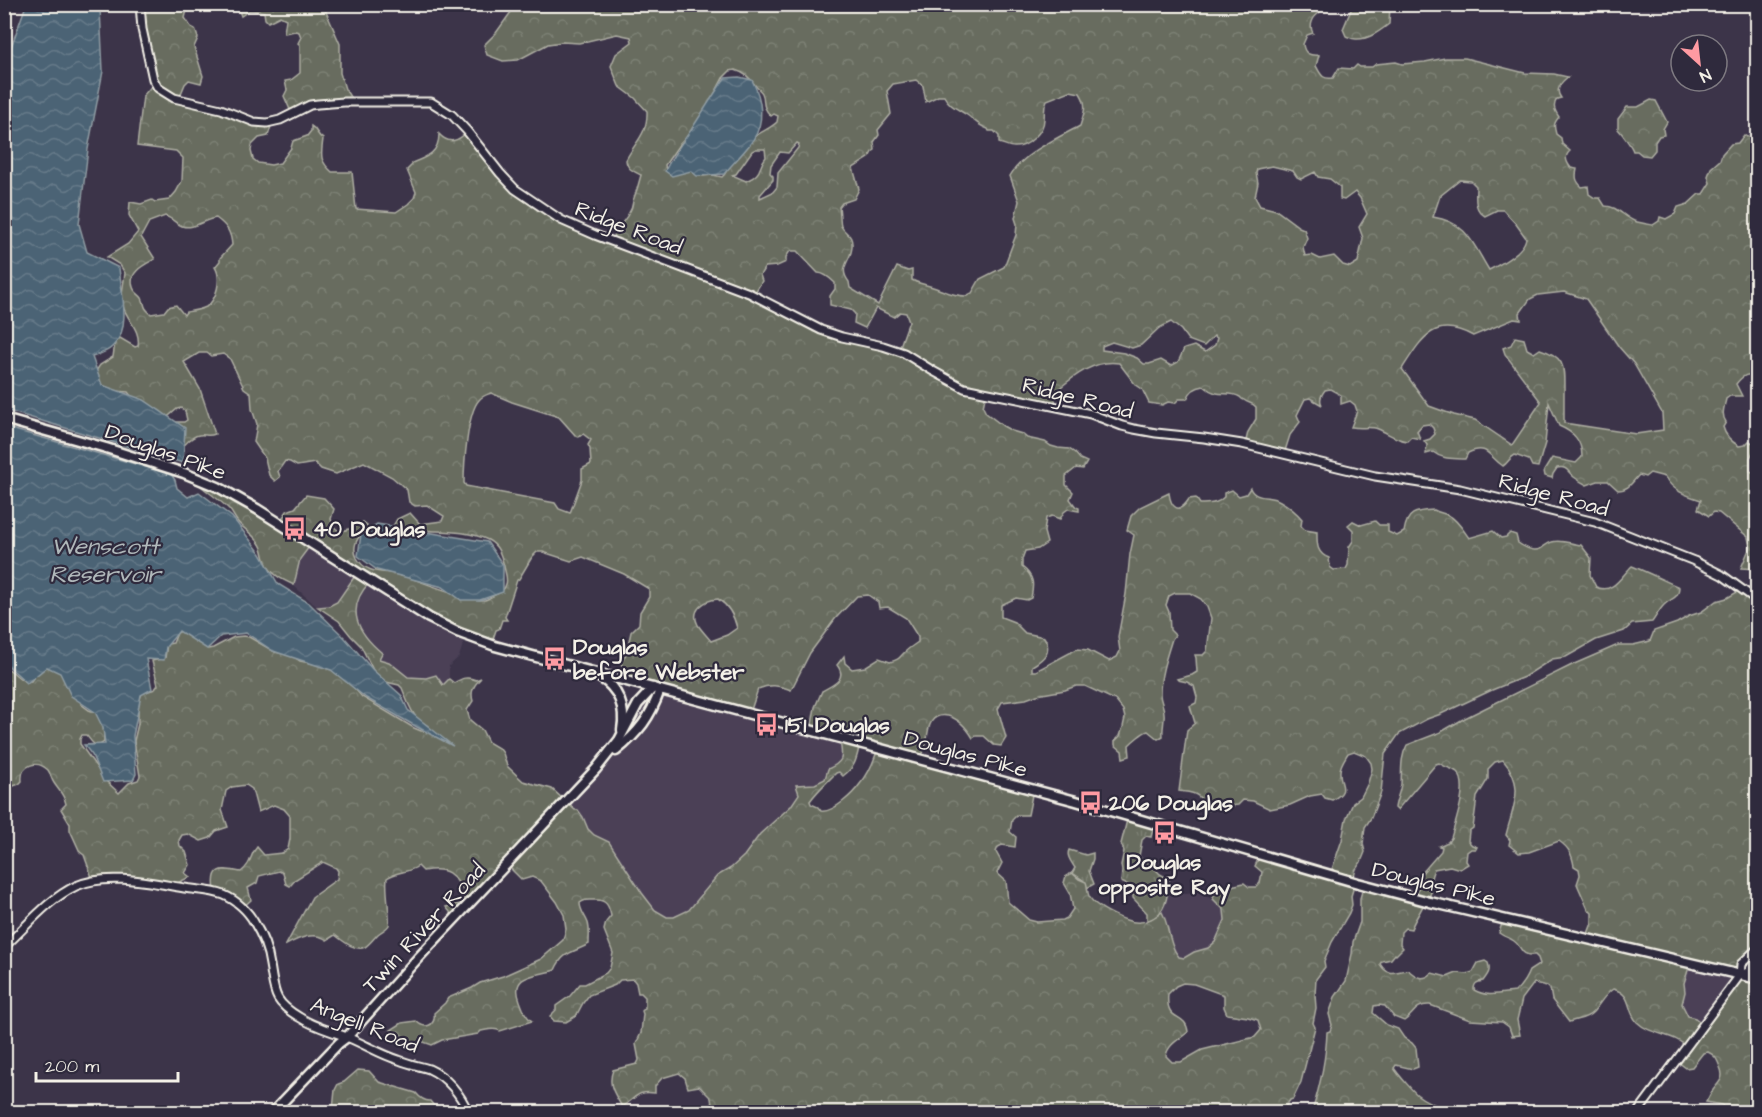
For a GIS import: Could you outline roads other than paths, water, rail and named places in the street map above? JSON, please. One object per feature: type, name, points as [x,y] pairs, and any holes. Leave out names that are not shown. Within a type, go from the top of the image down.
[{"type":"main road","name":"Douglas Pike","points":[[4,419],[106,448],[184,473],[218,487],[440,624],[502,649],[1079,801],[1419,899],[1758,979]]},
{"type":"main road","points":[[588,672],[608,682],[621,701],[623,719],[619,740]]},
{"type":"main road","name":"Twin River Road","points":[[600,765],[619,740],[638,704],[656,689]]},
{"type":"main road","name":"Twin River Road","points":[[273,1113],[347,1037],[397,980],[600,765],[647,720],[652,713],[656,689]]},
{"type":"street","name":"Ridge Road","points":[[140,4],[142,29],[153,79],[158,88],[174,98],[221,109],[254,122],[267,123],[280,120],[310,105],[431,102],[452,115],[507,181],[560,219],[616,243],[749,293],[821,330],[904,353],[964,388],[1091,414],[1134,429],[1242,444],[1365,474],[1460,489],[1595,522],[1701,564],[1722,575],[1758,601]]},
{"type":"street","name":"Angell Road","points":[[4,947],[58,895],[79,884],[129,879],[217,893],[234,900],[253,921],[267,951],[273,990],[278,1000],[288,1010],[324,1030],[436,1073],[454,1089],[468,1113]]},
{"type":"street","points":[[1638,1113],[1740,975],[1741,964],[1758,948]]},
{"type":"street","points":[[1740,975],[1748,972],[1758,957]]},
{"type":"water","points":[[26,5],[97,5],[100,9],[103,71],[88,149],[79,224],[87,252],[119,268],[124,320],[119,339],[113,346],[92,357],[102,385],[144,400],[185,428],[183,463],[5,410],[5,64]]},
{"type":"water","points":[[739,77],[752,80],[760,103],[761,118],[757,133],[750,144],[724,174],[697,176],[691,171],[672,176],[665,171],[725,78]]},
{"type":"water","name":"Wenscott Reservoir","points":[[4,427],[171,474],[177,488],[188,497],[199,492],[232,517],[261,554],[278,584],[309,603],[345,638],[373,670],[401,695],[408,710],[453,746],[366,698],[331,670],[273,651],[246,633],[221,636],[207,649],[179,631],[166,647],[164,660],[146,659],[152,689],[141,695],[133,736],[136,774],[133,780],[103,782],[92,755],[84,745],[105,744],[103,728],[95,712],[71,696],[60,673],[47,667],[27,683],[5,663]]},
{"type":"water","points":[[377,524],[487,542],[503,565],[503,592],[480,600],[461,600],[443,587],[377,570],[358,556],[361,534]]},
{"type":"place","name":"40 Douglas","points":[[295,528]]},
{"type":"place","name":"Douglas before Webster","points":[[555,659]]},
{"type":"place","name":"151 Douglas","points":[[767,724]]},
{"type":"place","name":"206 Douglas","points":[[1091,802]]},
{"type":"place","name":"Douglas opposite Ray","points":[[1164,832]]}]
